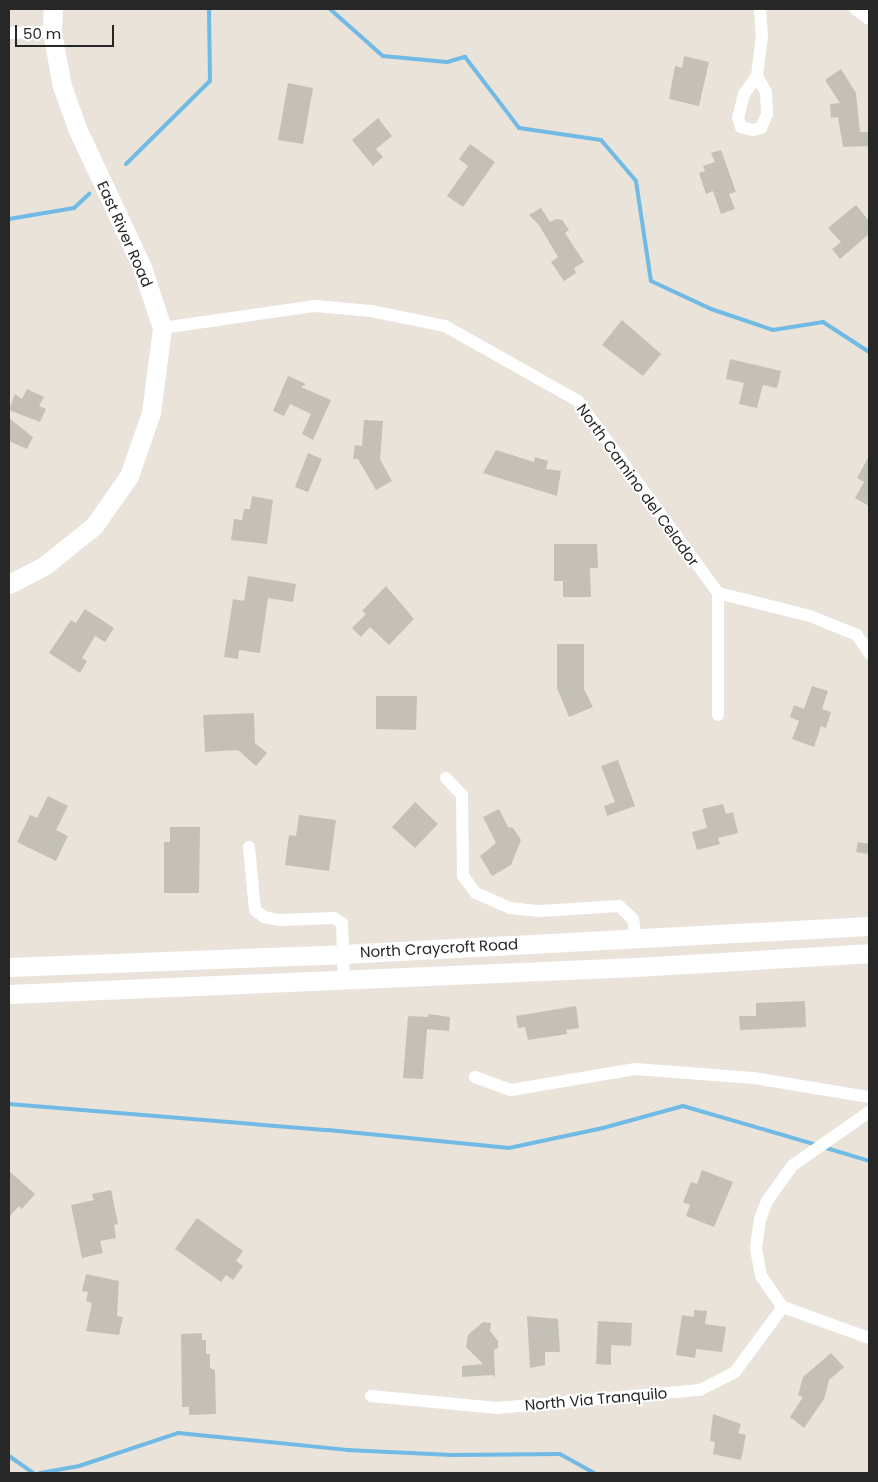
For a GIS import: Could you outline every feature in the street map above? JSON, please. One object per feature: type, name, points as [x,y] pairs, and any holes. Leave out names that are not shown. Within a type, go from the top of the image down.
[{"type":"main road","name":"East River Road","points":[[9,584],[44,566],[94,526],[129,476],[151,413],[162,328],[142,267],[77,128],[62,86],[52,32],[53,9]]},
{"type":"main road","name":"North Craycroft Road","points":[[9,967],[343,954],[869,926]]},
{"type":"main road","name":"North Craycroft Road","points":[[9,994],[869,953]]},
{"type":"street","points":[[756,76],[762,37],[760,9]]},
{"type":"street","points":[[856,9],[869,19]]},
{"type":"street","points":[[9,33],[52,32]]},
{"type":"street","name":"North Camino del Celador","points":[[162,328],[315,306],[369,310],[446,326],[578,400],[718,594]]},
{"type":"street","points":[[718,716],[718,594],[810,616],[857,635],[869,653]]},
{"type":"street","points":[[446,778],[462,795],[463,876],[476,893],[510,908],[540,910],[620,906],[633,919],[636,938]]},
{"type":"street","points":[[249,847],[255,910],[264,917],[280,920],[334,918],[342,923],[344,979]]},
{"type":"street","points":[[474,1077],[511,1090],[635,1069],[754,1078],[869,1097]]},
{"type":"street","points":[[869,1112],[792,1166],[767,1201],[757,1233],[756,1262],[761,1276],[784,1307],[869,1338]]},
{"type":"street","name":"North Via Tranquilo","points":[[371,1396],[497,1408],[700,1390],[736,1372],[784,1307]]},
{"type":"building","points":[[684,56],[709,62],[699,106],[669,99],[675,66],[682,68]]},
{"type":"building","points":[[841,69],[856,93],[860,132],[869,132],[869,146],[843,147],[838,117],[831,118],[830,104],[840,103],[825,80]]},
{"type":"building","points":[[288,83],[313,88],[303,144],[278,140]]},
{"type":"building","points":[[378,118],[392,136],[376,149],[383,157],[373,166],[352,140]]},
{"type":"building","points":[[470,144],[495,162],[463,207],[447,196],[468,166],[459,159]]},
{"type":"building","points":[[721,150],[736,192],[729,194],[735,209],[721,214],[713,191],[706,194],[699,173],[705,171],[703,166],[715,162],[711,153]]},
{"type":"building","points":[[856,205],[869,221],[869,234],[840,259],[832,249],[841,242],[828,228]]},
{"type":"building","points":[[541,208],[550,222],[556,219],[562,220],[569,230],[565,233],[584,262],[574,268],[576,273],[564,281],[551,262],[558,257],[539,225],[529,215]]},
{"type":"building","points":[[622,320],[661,354],[643,376],[602,345]]},
{"type":"building","points":[[730,359],[781,371],[777,388],[763,385],[757,408],[739,404],[744,383],[726,379]]},
{"type":"building","points":[[288,376],[306,384],[301,387],[331,400],[313,440],[302,434],[311,414],[290,404],[284,416],[273,411]]},
{"type":"building","points":[[27,389],[44,397],[39,406],[46,409],[40,422],[9,410],[15,394],[22,399]]},
{"type":"building","points":[[9,418],[33,437],[27,449],[9,441]]},
{"type":"building","points":[[364,420],[383,421],[380,459],[392,481],[376,490],[358,459],[353,459],[355,445],[362,446]]},
{"type":"building","points":[[496,450],[534,462],[535,457],[548,461],[546,469],[561,471],[557,496],[483,473]]},
{"type":"building","points":[[308,453],[322,459],[308,492],[295,487]]},
{"type":"building","points":[[869,456],[869,506],[855,498],[864,482],[857,478]]},
{"type":"building","points":[[252,496],[273,500],[267,544],[231,540],[234,519],[242,520],[244,509],[250,509]]},
{"type":"building","points":[[554,544],[597,544],[598,568],[590,568],[591,597],[563,597],[563,581],[554,581]]},
{"type":"building","points":[[248,576],[296,584],[293,602],[268,598],[260,653],[239,650],[238,659],[224,657],[233,599],[244,601]]},
{"type":"building","points":[[386,586],[414,619],[389,645],[370,627],[361,637],[352,628],[366,614],[362,611]]},
{"type":"building","points":[[85,609],[114,628],[105,642],[95,636],[82,658],[87,661],[80,673],[49,653],[71,620],[76,623]]},
{"type":"building","points":[[557,644],[584,644],[584,689],[593,707],[569,717],[557,688]]},
{"type":"building","points":[[812,686],[828,691],[822,709],[831,712],[826,728],[821,726],[814,747],[792,739],[799,721],[790,717],[794,705],[804,709]]},
{"type":"building","points":[[376,696],[417,696],[416,730],[376,729]]},
{"type":"building","points":[[254,713],[255,743],[267,753],[256,766],[238,750],[205,752],[203,715]]},
{"type":"building","points":[[618,760],[635,806],[607,816],[604,806],[615,802],[601,766]]},
{"type":"building","points":[[48,796],[68,806],[56,830],[68,836],[56,861],[17,842],[30,815],[37,818]]},
{"type":"building","points":[[415,802],[438,824],[415,848],[392,827]]},
{"type":"building","points":[[723,804],[726,814],[733,812],[738,833],[718,838],[720,844],[697,850],[692,832],[707,828],[702,809]]},
{"type":"building","points":[[499,809],[508,827],[513,828],[521,840],[511,865],[492,876],[480,856],[496,843],[483,817]]},
{"type":"building","points":[[299,815],[336,820],[329,871],[285,865],[289,835],[296,836]]},
{"type":"building","points":[[170,827],[200,827],[199,893],[164,893],[164,842],[170,842]]},
{"type":"building","points":[[858,842],[869,844],[869,854],[856,852]]},
{"type":"building","points":[[805,1001],[806,1027],[740,1030],[739,1016],[756,1016],[756,1003]]},
{"type":"building","points":[[576,1006],[579,1028],[566,1030],[567,1034],[528,1040],[525,1027],[518,1028],[516,1016]]},
{"type":"building","points":[[428,1014],[450,1017],[449,1031],[427,1029],[423,1079],[403,1078],[408,1016],[428,1017]]},
{"type":"building","points":[[702,1170],[733,1182],[714,1227],[686,1216],[690,1205],[683,1202],[691,1182],[697,1184]]},
{"type":"building","points":[[9,1171],[35,1194],[22,1209],[19,1206],[9,1217]]},
{"type":"building","points":[[111,1190],[118,1224],[114,1225],[116,1238],[100,1241],[103,1253],[82,1258],[71,1205],[94,1200],[92,1194]]},
{"type":"building","points":[[197,1218],[243,1251],[236,1261],[243,1266],[233,1280],[226,1275],[221,1282],[175,1249]]},
{"type":"building","points":[[86,1274],[119,1281],[117,1316],[123,1317],[119,1335],[86,1331],[92,1303],[86,1301],[88,1292],[82,1291]]},
{"type":"building","points":[[694,1310],[707,1311],[705,1324],[726,1327],[722,1352],[696,1349],[695,1358],[676,1355],[682,1315],[694,1317]]},
{"type":"building","points":[[527,1316],[558,1319],[560,1352],[545,1352],[545,1365],[530,1368]]},
{"type":"building","points":[[598,1321],[632,1323],[631,1346],[611,1345],[611,1365],[596,1364]]},
{"type":"building","points":[[483,1322],[491,1323],[490,1331],[498,1341],[498,1348],[494,1350],[495,1378],[493,1375],[462,1377],[462,1366],[483,1364],[466,1347],[468,1335]]},
{"type":"building","points":[[202,1333],[202,1340],[206,1340],[206,1354],[210,1354],[210,1368],[215,1370],[216,1414],[189,1415],[189,1407],[182,1407],[181,1334]]},
{"type":"building","points":[[831,1353],[844,1367],[829,1380],[824,1399],[804,1428],[790,1417],[803,1397],[798,1395],[803,1377]]},
{"type":"building","points":[[713,1414],[741,1424],[738,1433],[746,1435],[741,1460],[713,1454],[715,1442],[710,1441]]},
{"type":"waterway","points":[[126,164],[210,81],[209,9]]},
{"type":"waterway","points":[[330,9],[383,56],[447,62],[465,57],[519,128],[601,140],[636,181],[651,281],[711,309],[773,330],[823,322],[869,352]]},
{"type":"waterway","points":[[9,219],[74,208],[89,194]]},
{"type":"waterway","points":[[9,1104],[328,1130],[509,1148],[603,1128],[683,1106],[817,1145]]},
{"type":"waterway","points":[[823,1147],[869,1161]]},
{"type":"waterway","points":[[40,1473],[79,1466],[178,1433],[347,1450],[452,1455],[560,1454],[594,1473]]},
{"type":"waterway","points":[[9,1456],[33,1473]]}]
